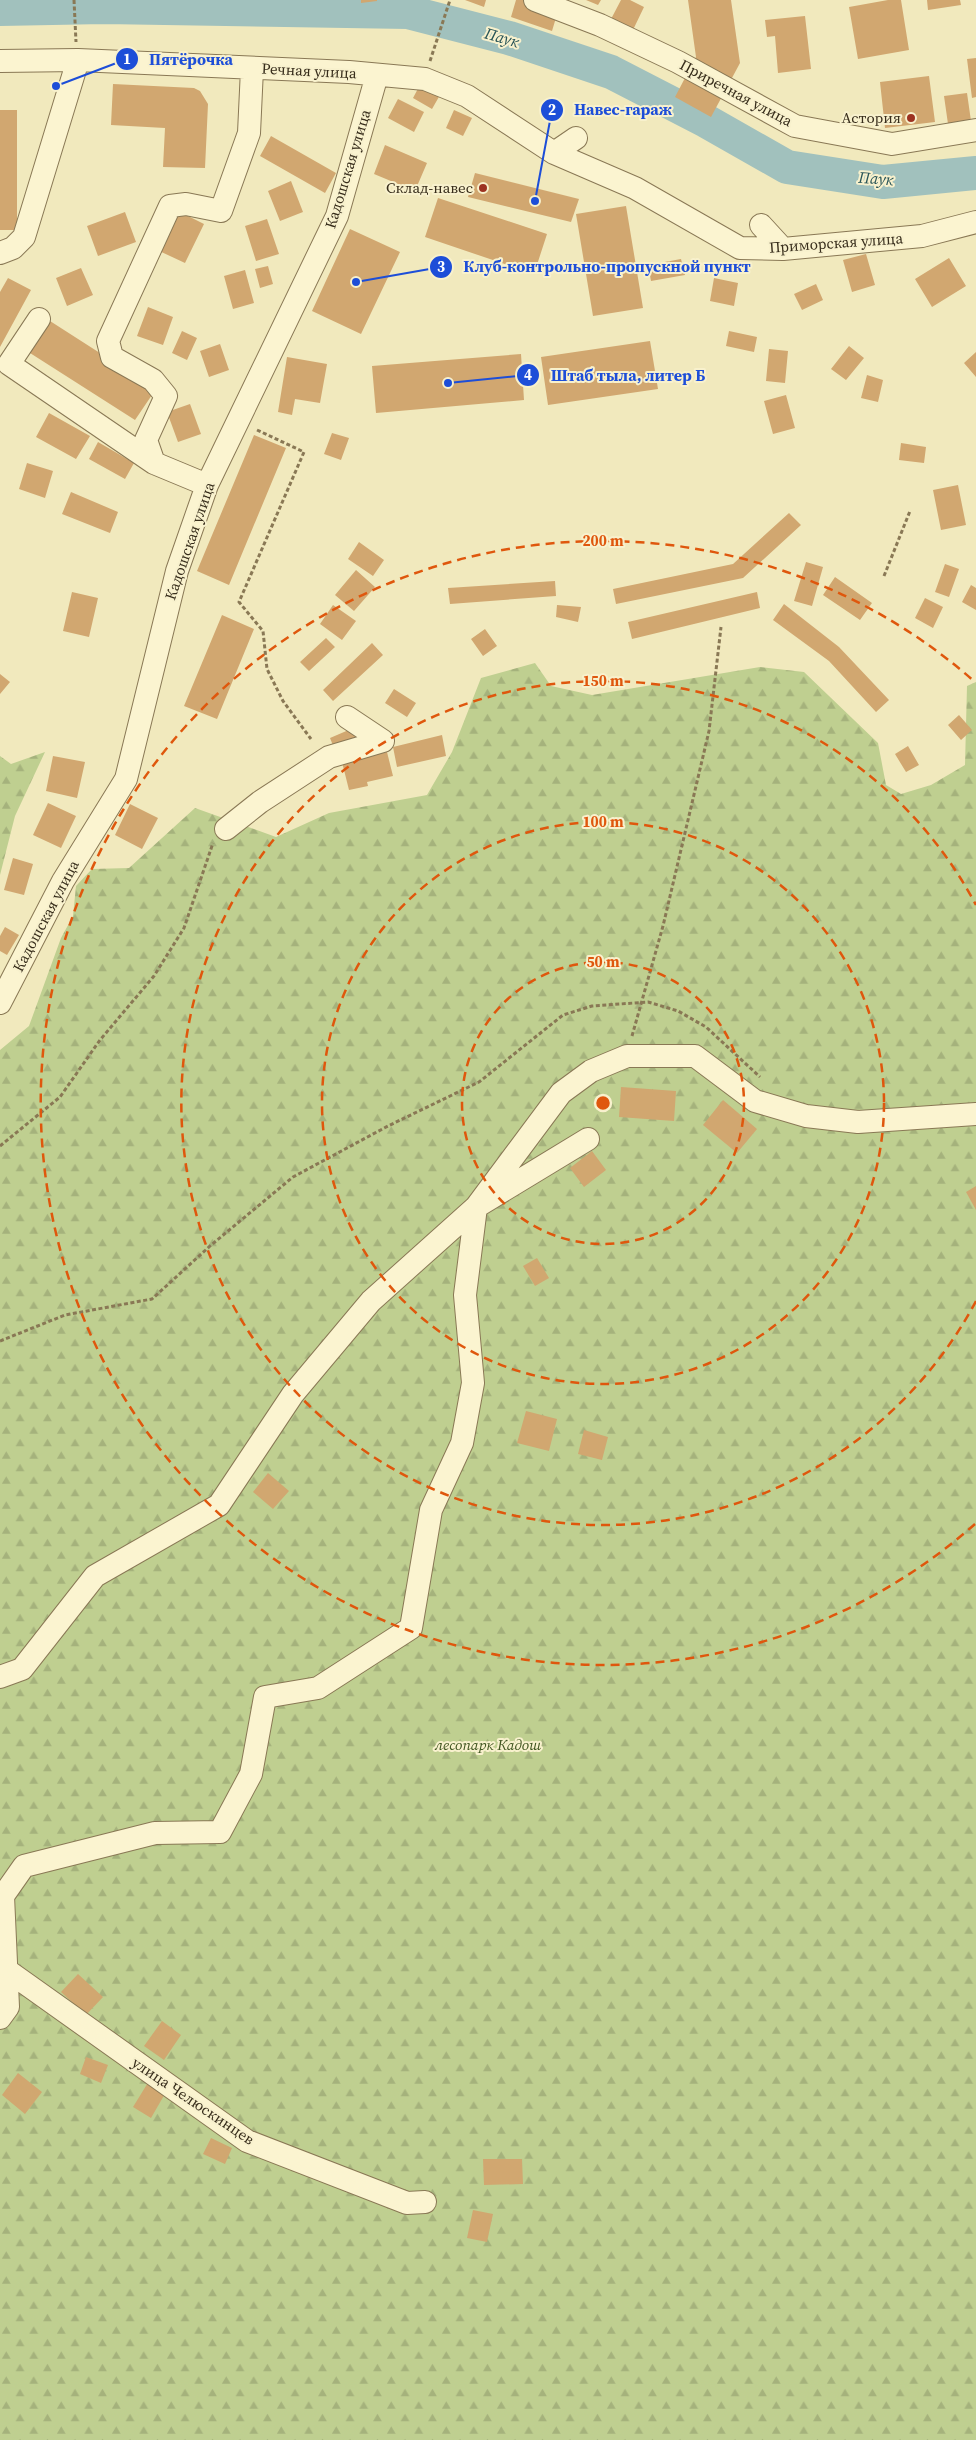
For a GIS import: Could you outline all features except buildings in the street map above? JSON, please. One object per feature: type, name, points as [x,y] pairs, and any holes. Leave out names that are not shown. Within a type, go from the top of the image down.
[{"type":"street","name":"Приречная улица","points":[[535,0],[600,25],[678,62],[795,126],[892,144],[976,130]]},
{"type":"street","name":"Речная улица","points":[[0,61],[78,60],[377,75]]},
{"type":"street","points":[[0,253],[12,248],[24,237],[78,60]]},
{"type":"street","points":[[154,463],[146,440],[166,396],[153,380],[112,357],[108,341],[170,206],[186,204],[221,211],[249,133],[252,69]]},
{"type":"street","name":"Приморская улица","points":[[377,75],[425,79],[467,96],[554,153],[635,188],[740,248],[783,248],[922,236],[976,222]]},
{"type":"street","name":"Кадошская улица","points":[[0,1003],[63,881],[126,779],[177,571],[208,485],[337,216],[377,75]]},
{"type":"street","points":[[554,153],[576,138]]},
{"type":"street","points":[[761,225],[783,248]]},
{"type":"street","points":[[39,319],[9,364],[154,463],[208,485]]},
{"type":"street","points":[[226,829],[260,802],[329,756],[383,741],[346,717]]},
{"type":"street","points":[[0,2018],[8,2007],[8,1971],[3,1896],[24,1866],[155,1833],[220,1832],[251,1774],[265,1697],[318,1688],[411,1628],[431,1510],[462,1443],[473,1383],[465,1295],[476,1207],[561,1093],[591,1071],[627,1056],[695,1056],[755,1101],[806,1116],[858,1122],[976,1114]]},
{"type":"street","points":[[0,1677],[22,1669],[95,1576],[218,1505],[293,1394],[371,1301],[476,1207],[588,1139]]},
{"type":"street","name":"улица Челюскинцев","points":[[8,1971],[247,2141],[407,2204],[425,2202]]},
{"type":"path","points":[[74,0],[78,60]]},
{"type":"path","points":[[425,79],[450,0]]},
{"type":"path","points":[[238,421],[304,452],[239,602],[263,631],[266,669],[283,701],[310,739]]},
{"type":"path","points":[[884,576],[910,511]]},
{"type":"path","points":[[627,1056],[663,926],[709,731],[721,627]]},
{"type":"path","points":[[0,1146],[60,1097],[100,1040],[154,976],[184,928],[212,844],[226,829]]},
{"type":"path","points":[[0,1341],[65,1315],[152,1299],[210,1246],[293,1177],[388,1126],[479,1082],[562,1015],[592,1006],[648,1002],[678,1010],[706,1027],[763,1080],[771,1093],[772,1106]]},
{"type":"green space","name":"лесопарк Кадош","points":[[535,663],[551,686],[592,695],[760,667],[804,672],[878,743],[886,785],[901,794],[931,785],[965,765],[967,686],[976,682],[976,2440],[0,2440],[0,1050],[29,1026],[61,938],[73,916],[76,886],[92,869],[129,868],[195,808],[276,837],[329,813],[427,795],[452,752],[481,678]]},
{"type":"green space","points":[[45,752],[15,816],[0,875],[0,756],[11,764]]},
{"type":"waterway","name":"Паук","points":[[0,9],[104,7],[408,12],[509,38],[611,72],[706,121],[787,167],[883,182],[976,173]]},
{"type":"place","name":"Пятёрочка","points":[[56,86]]},
{"type":"place","name":"Астория","points":[[911,118]]},
{"type":"place","name":"Склад-навес","points":[[483,188]]},
{"type":"place","name":"Навес-гараж","points":[[535,201]]},
{"type":"place","name":"Клуб-контрольно-пропускной пункт","points":[[356,282]]},
{"type":"place","name":"Штаб тыла, литер Б","points":[[448,383]]}]
